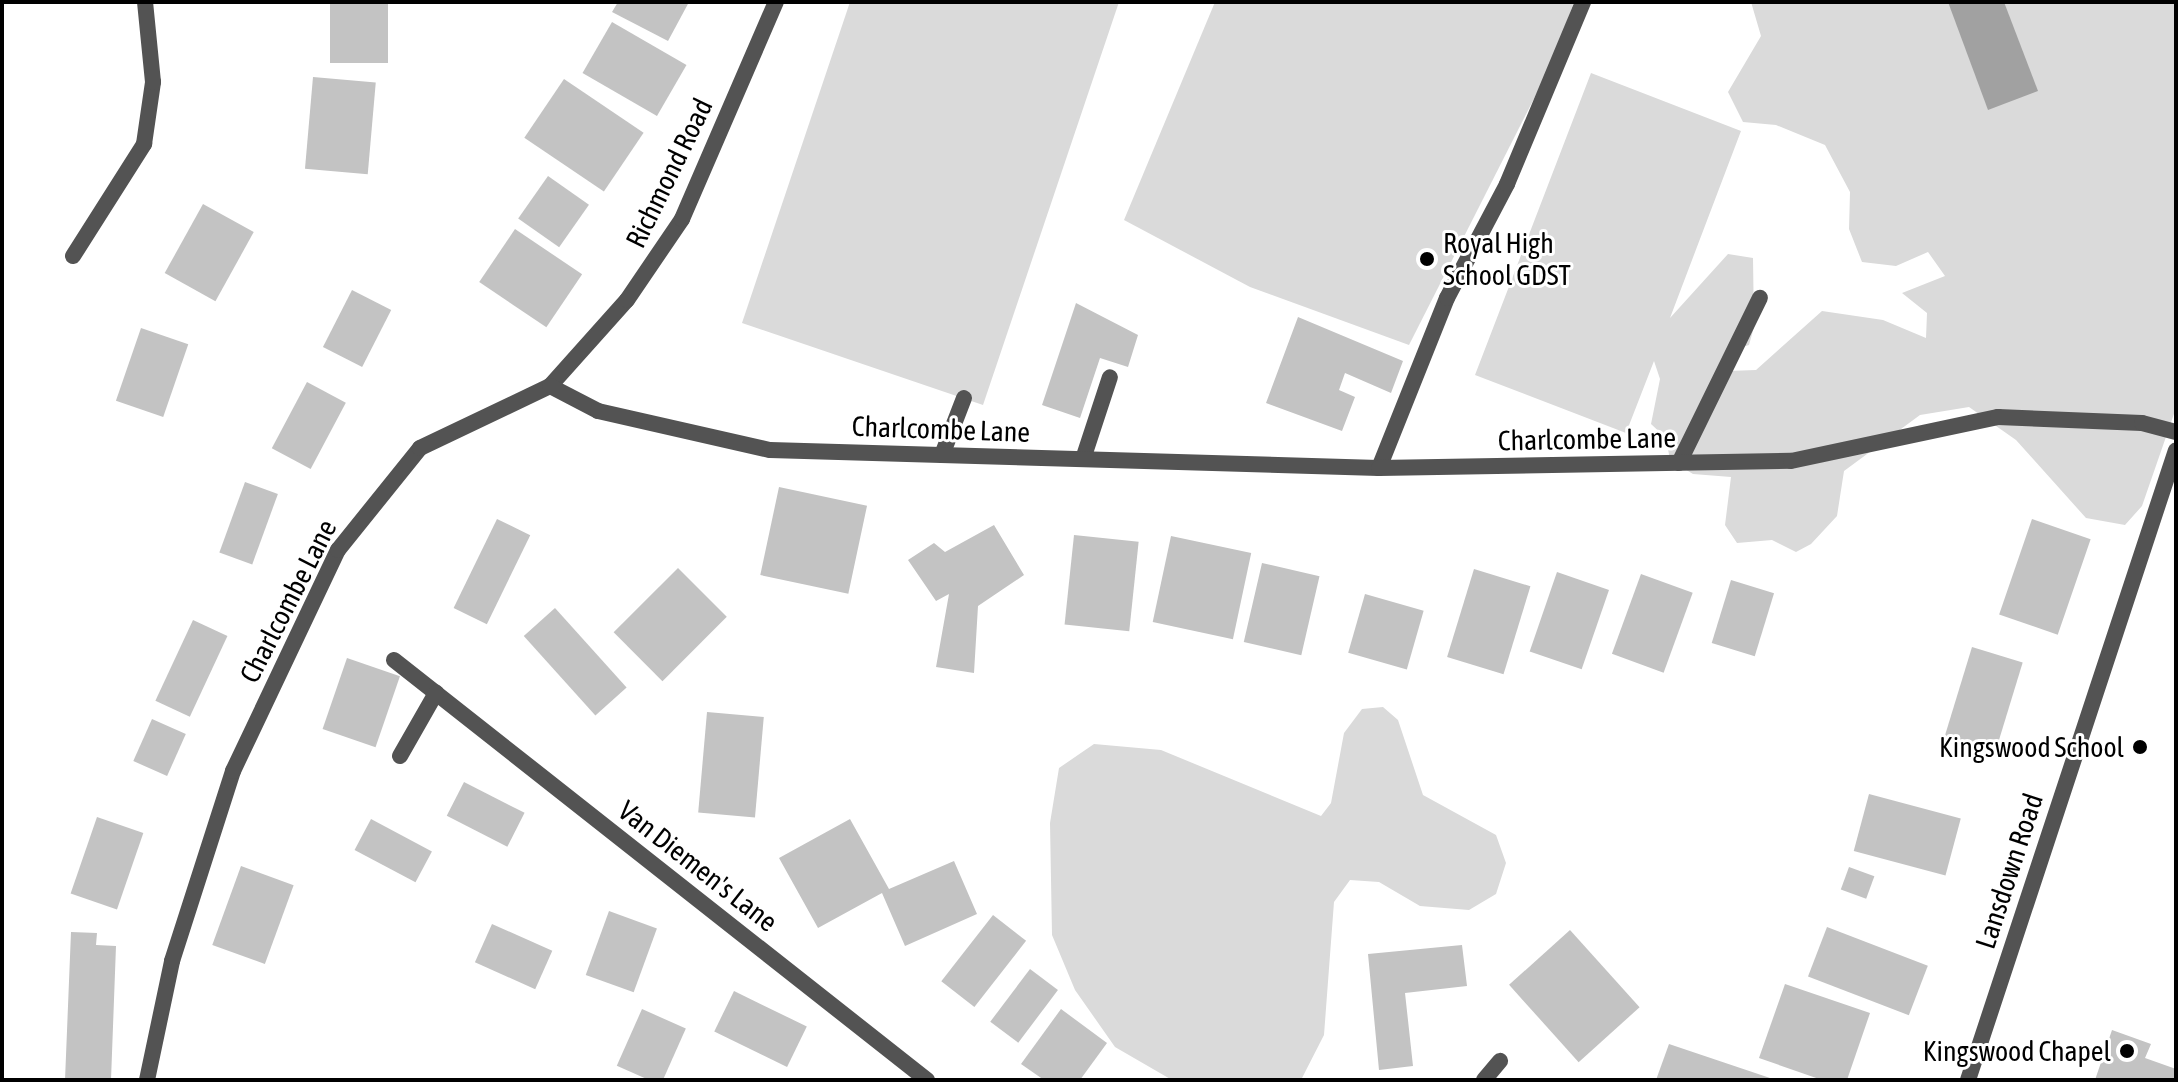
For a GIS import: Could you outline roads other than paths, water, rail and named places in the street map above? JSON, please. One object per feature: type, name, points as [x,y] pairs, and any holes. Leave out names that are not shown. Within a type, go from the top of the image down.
[{"type":"street","points":[[73,256],[144,144],[153,82],[145,2]]},
{"type":"street","name":"Richmond Road","points":[[550,386],[627,300],[676,229],[776,2]]},
{"type":"street","points":[[1379,468],[1447,298],[1507,184],[1583,2]]},
{"type":"street","points":[[1679,463],[1760,298]]},
{"type":"street","points":[[1083,459],[1110,377]]},
{"type":"street","name":"Charlcombe Lane","points":[[147,1080],[172,961],[233,771],[338,550],[420,448],[550,386],[598,411],[770,450],[1379,468],[1791,461],[1998,417],[2142,423],[2176,432]]},
{"type":"street","points":[[942,455],[964,398]]},
{"type":"street","name":"Lansdown Road","points":[[1968,1080],[2176,450]]},
{"type":"street","name":"Van Diemen's Lane","points":[[394,660],[927,1080]]},
{"type":"street","points":[[400,756],[436,693]]},
{"type":"street","points":[[1484,1080],[1500,1061]]},
{"type":"place","name":"Royal High School GDST","points":[[1427,259]]},
{"type":"place","name":"Kingswood School","points":[[2140,747]]},
{"type":"place","name":"Kingswood Chapel","points":[[2127,1051]]}]
